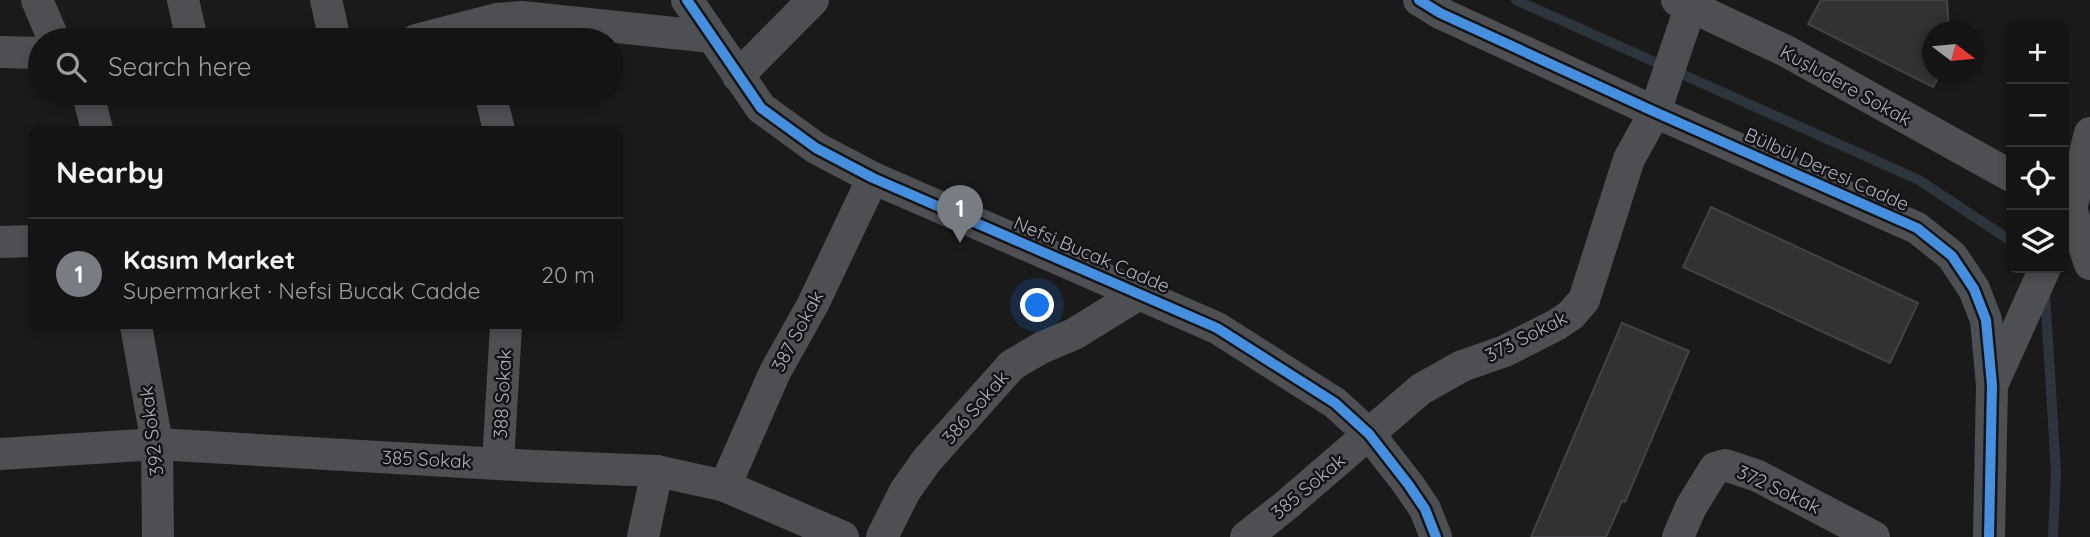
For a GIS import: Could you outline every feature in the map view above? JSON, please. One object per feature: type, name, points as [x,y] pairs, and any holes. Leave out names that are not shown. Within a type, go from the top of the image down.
[{"type":"street","points":[[37,0],[49,28]]},
{"type":"street","points":[[183,0],[189,28]]},
{"type":"street","points":[[326,0],[332,28]]},
{"type":"street","name":"Nefsi Bucak Cadde","points":[[687,0],[761,108],[816,148],[873,178],[1217,328],[1335,403],[1369,434],[1408,484],[1425,509],[1436,537]]},
{"type":"street","points":[[738,76],[813,0]]},
{"type":"street","name":"Bülbül Deresi Cadde","points":[[1419,0],[1440,13],[1655,112],[1917,228],[1952,256],[1974,289],[1986,320],[1992,385],[1989,537]]},
{"type":"street","name":"373 Sokak","points":[[1369,434],[1421,389],[1462,366],[1506,351],[1571,315],[1584,300],[1629,159],[1655,112],[1691,1]]},
{"type":"street","name":"Kuşludere Sokak","points":[[1691,1],[2006,173]]},
{"type":"street","points":[[484,28],[497,19],[522,17],[712,37]]},
{"type":"street","points":[[0,52],[28,53]]},
{"type":"street","points":[[91,105],[96,126]]},
{"type":"street","points":[[493,105],[498,126]]},
{"type":"street","points":[[2067,210],[2090,133]]},
{"type":"street","name":"387 Sokak","points":[[724,486],[775,372],[813,304],[873,178]]},
{"type":"street","points":[[2069,220],[2090,264]]},
{"type":"street","points":[[0,242],[28,241]]},
{"type":"street","points":[[1992,385],[2043,273]]},
{"type":"street","name":"386 Sokak","points":[[882,537],[905,491],[927,460],[1012,365],[1073,334],[1139,294]]},
{"type":"street","name":"392 Sokak","points":[[137,329],[157,444],[158,537]]},
{"type":"street","name":"388 Sokak","points":[[498,463],[506,329]]},
{"type":"street","name":"385 Sokak","points":[[1246,537],[1369,434]]},
{"type":"street","name":"385 Sokak","points":[[0,454],[157,444],[657,471],[724,486],[843,537]]},
{"type":"street","name":"372 Sokak","points":[[1678,537],[1715,468],[1725,465],[1758,476],[1874,537]]},
{"type":"street","points":[[643,537],[657,471]]},
{"type":"building","points":[[1821,0],[1947,0],[1948,21],[1922,21],[1922,81],[1808,24]]},
{"type":"building","points":[[1711,207],[1918,303],[1890,363],[1683,267]]},
{"type":"building","points":[[1622,323],[1689,351],[1625,502],[1622,501],[1606,537],[1531,537]]},
{"type":"waterway","points":[[1516,0],[1919,180],[2006,238]]},
{"type":"waterway","points":[[2045,293],[2056,472],[2053,537]]},
{"type":"cycle path","points":[[687,0],[761,108],[816,148],[873,178],[1217,328],[1335,403],[1369,434],[1408,484],[1425,509],[1436,537]]},
{"type":"cycle path","points":[[1419,0],[1440,13],[1655,112],[1917,228],[1952,256],[1974,289],[1986,320],[1992,385],[1989,537]]},
{"type":"place","name":"Kasım Market","points":[[960,243]]}]
